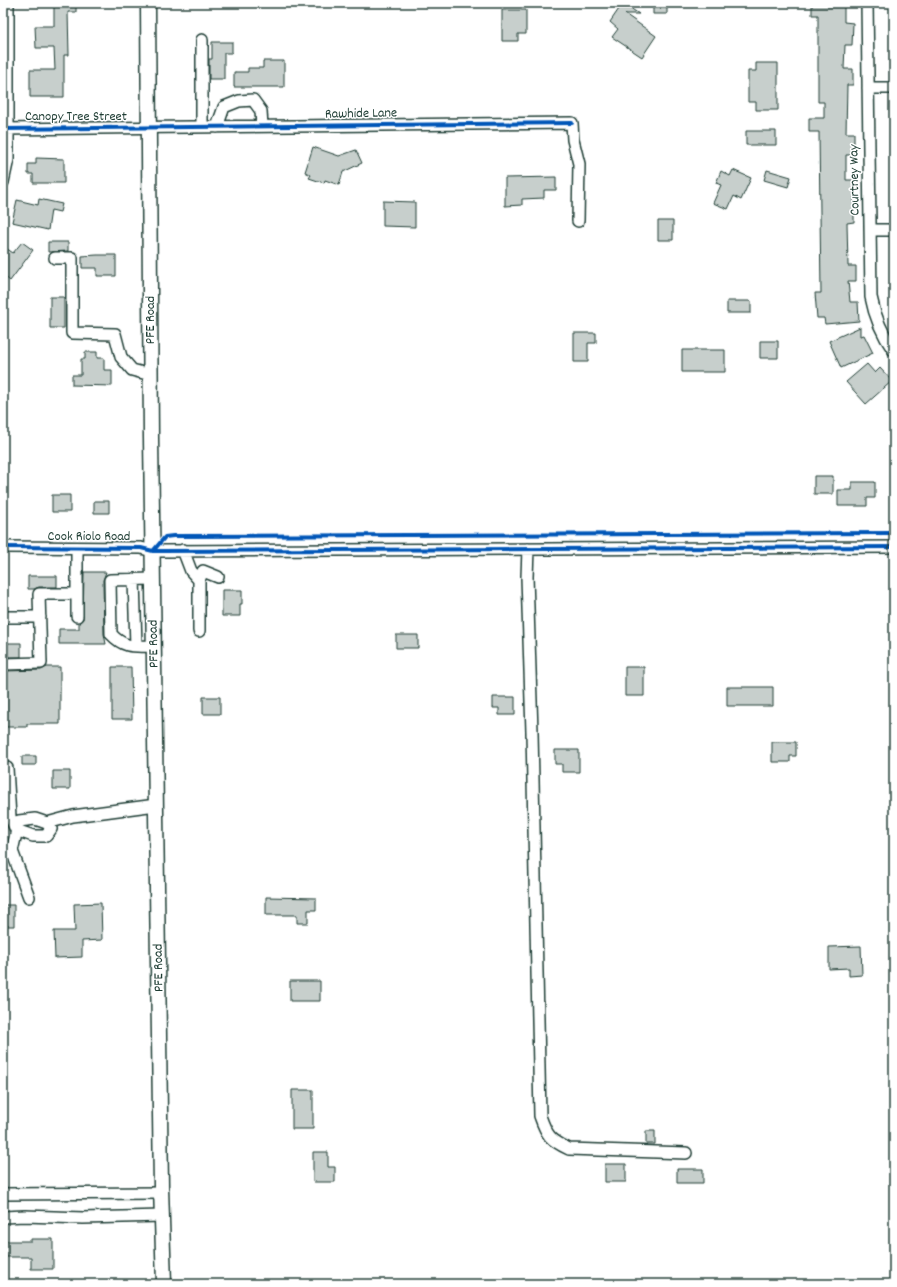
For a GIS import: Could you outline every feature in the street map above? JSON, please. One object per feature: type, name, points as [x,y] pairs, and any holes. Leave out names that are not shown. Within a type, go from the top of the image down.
[{"type":"main road","name":"PFE Road","points":[[148,3],[153,579],[164,1284]]},
{"type":"street","points":[[3,182],[8,159],[5,128],[8,3]]},
{"type":"street","name":"Courtney Way","points":[[867,3],[871,297],[874,312],[886,340],[894,351]]},
{"type":"street","points":[[202,40],[202,127]]},
{"type":"street","points":[[868,88],[894,88]]},
{"type":"street","points":[[217,127],[224,107],[239,100],[253,100],[261,111],[262,126]]},
{"type":"street","name":"Rawhide Lane","points":[[149,127],[572,123],[573,140],[579,164],[578,221]]},
{"type":"street","name":"Canopy Tree Street","points":[[5,128],[149,127]]},
{"type":"street","points":[[870,230],[894,230]]},
{"type":"street","points":[[55,258],[72,258],[72,333],[115,334],[121,357],[132,370],[151,375]]},
{"type":"street","name":"Cook Riolo Road","points":[[3,547],[141,548],[153,550],[894,547]]},
{"type":"street","points":[[77,548],[77,616]]},
{"type":"street","points":[[528,549],[527,577],[533,748],[540,1116],[544,1129],[554,1142],[569,1150],[686,1153]]},
{"type":"street","points":[[183,550],[191,571],[199,580]]},
{"type":"street","points":[[199,631],[199,580],[203,571],[218,577]]},
{"type":"street","points":[[153,579],[110,580],[111,634],[119,642],[136,646],[154,646]]},
{"type":"street","points":[[134,580],[136,646]]},
{"type":"street","points":[[3,664],[41,663],[39,594],[77,594]]},
{"type":"street","points":[[3,617],[40,617]]},
{"type":"street","points":[[7,768],[10,817],[16,830],[33,836],[46,836],[51,829],[47,823]]},
{"type":"street","points":[[29,897],[12,851],[19,821],[35,819],[47,823],[73,816],[156,805]]},
{"type":"street","points":[[3,1194],[162,1193]]},
{"type":"street","points":[[3,1217],[25,1216],[83,1218],[162,1216]]},
{"type":"building","points":[[54,3],[76,3],[76,12],[68,12],[69,55],[64,55],[64,97],[30,97],[30,70],[55,70],[54,48],[36,48],[35,26],[54,26]]},
{"type":"building","points":[[623,3],[639,14],[625,14],[656,36],[642,57],[612,37],[618,29],[610,22]]},
{"type":"building","points":[[812,3],[844,3],[844,22],[853,23],[852,45],[845,45],[844,69],[853,69],[853,85],[847,85],[846,133],[854,133],[854,155],[846,155],[846,180],[854,180],[854,222],[847,223],[848,266],[856,266],[856,281],[848,281],[850,302],[858,302],[859,321],[825,324],[824,318],[817,318],[815,293],[821,293],[819,132],[809,132],[809,118],[824,118],[824,102],[818,102],[818,15],[812,15]]},
{"type":"building","points":[[653,4],[667,4],[667,14],[653,14]]},
{"type":"building","points":[[502,10],[526,10],[526,34],[518,34],[518,41],[502,41]]},
{"type":"building","points":[[212,42],[232,42],[232,53],[224,53],[224,79],[209,79],[209,59],[212,59]]},
{"type":"building","points":[[263,61],[284,61],[284,87],[234,87],[234,72],[248,72],[248,68],[263,68]]},
{"type":"building","points":[[756,63],[778,63],[778,110],[756,110],[756,102],[748,102],[748,71],[756,71]]},
{"type":"building","points":[[746,131],[776,131],[776,145],[746,145]]},
{"type":"building","points":[[313,147],[339,156],[356,150],[362,163],[343,172],[339,185],[325,180],[324,183],[309,178],[311,175],[305,172]]},
{"type":"building","points":[[36,158],[64,159],[64,183],[33,183],[33,174],[28,174],[28,164],[36,164]]},
{"type":"building","points":[[733,170],[751,178],[741,200],[734,196],[728,209],[713,203],[721,185],[716,183],[721,171],[730,176]]},
{"type":"building","points":[[767,170],[791,177],[788,187],[764,180]]},
{"type":"building","points":[[556,177],[556,190],[544,190],[544,198],[522,199],[522,205],[505,206],[505,178]]},
{"type":"building","points":[[39,199],[62,204],[60,212],[51,210],[48,230],[12,222],[17,200],[38,205]]},
{"type":"building","points":[[383,201],[415,202],[415,227],[383,226]]},
{"type":"building","points":[[658,221],[673,221],[673,240],[658,240]]},
{"type":"building","points":[[22,242],[33,250],[10,281],[3,275],[3,246],[13,253]]},
{"type":"building","points":[[48,242],[68,242],[68,251],[48,252]]},
{"type":"building","points":[[116,255],[116,276],[97,276],[97,268],[82,268],[82,256]]},
{"type":"building","points":[[50,297],[64,297],[64,328],[50,328]]},
{"type":"building","points":[[727,301],[751,301],[751,313],[727,313]]},
{"type":"building","points":[[860,327],[860,336],[864,335],[873,353],[841,368],[829,341]]},
{"type":"building","points":[[574,333],[596,333],[596,343],[588,343],[588,362],[574,362]]},
{"type":"building","points":[[760,341],[778,341],[778,358],[760,358]]},
{"type":"building","points":[[682,350],[725,350],[725,372],[682,372]]},
{"type":"building","points":[[85,352],[97,352],[97,358],[104,358],[104,370],[112,370],[112,386],[72,385],[72,375],[81,375],[81,359],[85,359]]},
{"type":"building","points":[[867,364],[875,373],[880,368],[892,381],[866,404],[846,382]]},
{"type":"building","points":[[814,476],[833,476],[833,494],[814,494]]},
{"type":"building","points":[[852,482],[875,482],[875,498],[867,498],[867,506],[838,506],[838,490],[852,490]]},
{"type":"building","points":[[52,495],[70,495],[70,512],[52,512]]},
{"type":"building","points":[[94,501],[109,501],[109,513],[94,513]]},
{"type":"building","points":[[84,572],[106,572],[103,580],[104,634],[106,644],[59,644],[59,629],[79,629],[79,623],[83,619]]},
{"type":"building","points":[[28,576],[57,576],[57,587],[39,587],[28,589]]},
{"type":"building","points":[[222,590],[242,590],[240,616],[222,616]]},
{"type":"building","points":[[396,635],[418,635],[418,648],[396,648]]},
{"type":"building","points":[[7,643],[21,643],[21,657],[7,657]]},
{"type":"building","points":[[47,667],[60,667],[60,724],[27,724],[27,727],[4,727],[4,671],[41,670]]},
{"type":"building","points":[[112,667],[131,667],[132,719],[112,719]]},
{"type":"building","points":[[625,667],[644,667],[644,696],[625,696]]},
{"type":"building","points":[[727,687],[773,687],[773,706],[727,706]]},
{"type":"building","points":[[203,697],[220,697],[220,714],[203,714]]},
{"type":"building","points":[[493,697],[515,697],[515,715],[499,715],[499,708],[493,708]]},
{"type":"building","points":[[772,742],[796,742],[796,756],[790,756],[790,762],[772,762]]},
{"type":"building","points":[[555,750],[579,750],[579,772],[562,772],[562,764],[555,764]]},
{"type":"building","points":[[22,756],[36,756],[36,765],[22,765]]},
{"type":"building","points":[[53,771],[70,771],[70,789],[53,789]]},
{"type":"building","points":[[266,897],[316,898],[316,910],[308,910],[308,923],[297,923],[297,915],[266,915]]},
{"type":"building","points":[[101,903],[102,940],[82,941],[82,957],[55,958],[54,931],[75,931],[74,904]]},
{"type":"building","points":[[3,905],[14,905],[14,926],[3,926]]},
{"type":"building","points":[[861,946],[862,975],[849,976],[849,968],[829,969],[829,947]]},
{"type":"building","points":[[290,981],[320,981],[320,1001],[290,1001]]},
{"type":"building","points":[[292,1090],[313,1090],[313,1129],[292,1129]]},
{"type":"building","points":[[646,1131],[655,1131],[655,1144],[646,1144]]},
{"type":"building","points":[[313,1152],[328,1152],[328,1167],[335,1167],[335,1182],[313,1182]]},
{"type":"building","points":[[605,1164],[626,1164],[626,1182],[605,1182]]},
{"type":"building","points":[[677,1169],[703,1169],[703,1183],[677,1183]]},
{"type":"building","points":[[31,1239],[53,1239],[53,1269],[31,1269],[31,1257],[4,1257],[4,1241],[31,1241]]},
{"type":"cycle path","points":[[3,129],[572,123]]},
{"type":"cycle path","points":[[153,551],[165,537],[173,536],[894,533]]},
{"type":"cycle path","points":[[3,547],[141,548],[153,551],[894,547]]}]
